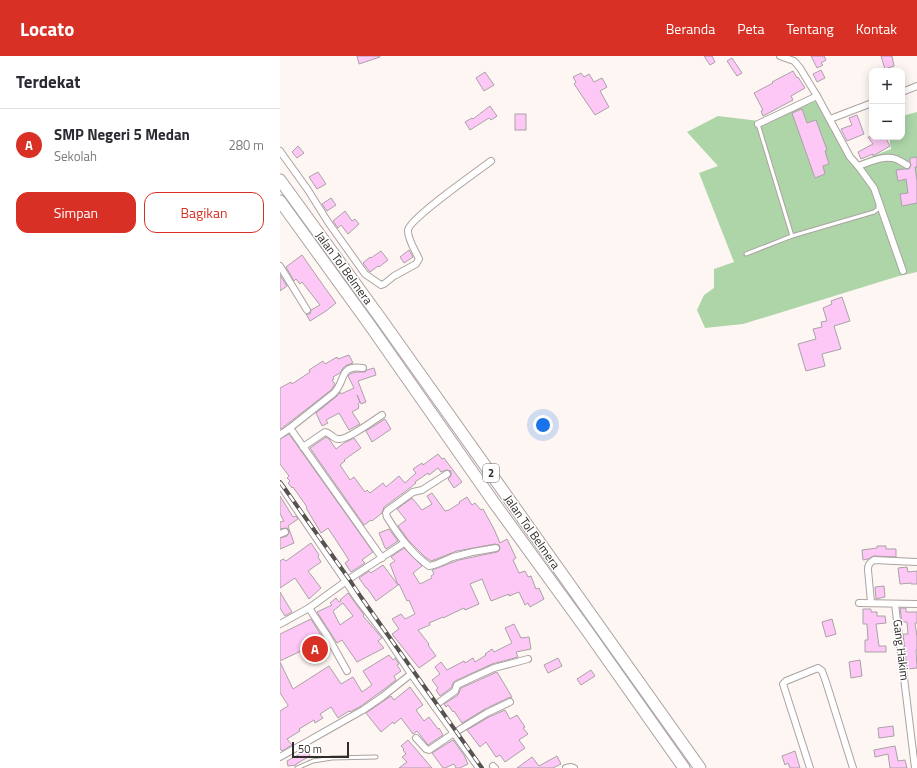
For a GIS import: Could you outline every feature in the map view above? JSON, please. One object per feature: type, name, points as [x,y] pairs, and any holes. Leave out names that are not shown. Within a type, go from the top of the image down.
[{"type":"highway","name":"Jalan Tol Belmera","points":[[280,180],[381,319],[700,768]]},
{"type":"highway","name":"Jalan Tol Belmera","points":[[280,202],[369,324],[495,504],[684,768]]},
{"type":"street","points":[[781,56],[794,61],[800,68],[817,96],[850,158],[858,166],[874,188],[903,271]]},
{"type":"street","points":[[905,91],[917,86]]},
{"type":"street","points":[[758,124],[817,96]]},
{"type":"street","points":[[830,120],[870,104]]},
{"type":"street","points":[[280,151],[365,274],[381,285],[416,264],[418,261],[419,259],[409,238],[408,229],[413,222],[429,207],[491,161]]},
{"type":"street","points":[[858,166],[874,160],[885,158],[896,159],[907,165]]},
{"type":"street","points":[[280,267],[307,310]]},
{"type":"street","points":[[280,435],[338,389],[344,374],[348,369],[355,367],[363,368]]},
{"type":"street","points":[[303,447],[325,432],[330,433],[335,439],[341,440],[382,415]]},
{"type":"street","points":[[290,428],[382,558]]},
{"type":"street","points":[[447,474],[422,490],[412,493],[387,511],[387,518],[404,543],[429,566],[468,553],[496,548]]},
{"type":"street","points":[[280,485],[359,601],[386,636],[411,674],[479,768]]},
{"type":"street","points":[[280,624],[309,608],[346,581],[404,543]]},
{"type":"street","points":[[871,602],[868,570],[870,562],[874,560],[917,562]]},
{"type":"street","points":[[859,603],[871,602],[917,604]]},
{"type":"street","name":"Gang Hakim","points":[[895,604],[915,768]]},
{"type":"street","points":[[309,608],[328,637],[347,671]]},
{"type":"street","points":[[434,706],[455,691],[457,685],[474,676],[494,668],[528,659]]},
{"type":"street","points":[[810,768],[783,684],[786,681],[818,668],[822,671],[826,682],[853,768]]},
{"type":"street","points":[[280,757],[363,710],[411,674]]},
{"type":"street","points":[[416,738],[426,749],[429,750],[487,713],[510,702]]},
{"type":"street","points":[[566,768],[574,768]]},
{"type":"lane","points":[[758,124],[792,236]]},
{"type":"lane","points":[[746,254],[792,236],[874,212],[878,209],[879,203]]},
{"type":"lane","points":[[297,768],[313,761],[332,758],[376,757]]},
{"type":"green space","points":[[816,101],[849,158],[855,163],[891,149],[890,140],[905,140],[905,115],[917,112],[917,272],[899,276],[743,324],[705,328],[697,310],[704,295],[714,288],[714,269],[734,262],[699,173],[718,166],[687,132],[718,116],[759,121]]},
{"type":"building","points":[[357,56],[380,56],[380,57],[359,64]]},
{"type":"building","points":[[704,56],[712,56],[715,62],[710,65]]},
{"type":"building","points":[[811,56],[824,56],[826,60],[821,63],[823,65],[817,68]]},
{"type":"building","points":[[881,56],[892,56],[894,66],[885,68]]},
{"type":"building","points":[[732,58],[742,73],[737,76],[727,61]]},
{"type":"building","points":[[821,70],[825,78],[817,82],[813,74]]},
{"type":"building","points":[[793,71],[805,88],[791,96],[793,100],[763,116],[761,111],[763,110],[754,93]]},
{"type":"building","points":[[485,72],[494,85],[484,91],[476,78]]},
{"type":"building","points":[[581,73],[584,77],[589,74],[594,82],[602,78],[607,87],[600,91],[609,107],[595,115],[574,84],[576,82],[573,77]]},
{"type":"building","points":[[490,106],[497,116],[491,120],[489,118],[470,130],[465,122],[472,118],[473,119]]},
{"type":"building","points":[[802,109],[807,123],[816,120],[827,150],[825,151],[829,164],[823,166],[825,174],[815,178],[792,113]]},
{"type":"building","points":[[515,114],[526,114],[526,130],[515,130]]},
{"type":"building","points":[[857,115],[864,134],[847,141],[841,129],[852,125],[849,118]]},
{"type":"building","points":[[870,140],[887,140],[890,146],[873,156],[873,154],[861,159],[858,152],[873,144]]},
{"type":"building","points":[[298,146],[304,153],[297,158],[292,152]]},
{"type":"building","points":[[917,157],[917,167],[915,167],[917,181],[917,203],[902,206],[900,194],[908,193],[906,179],[898,181],[896,170],[909,169],[911,165],[910,158]]},
{"type":"building","points":[[318,172],[326,184],[317,189],[309,177]]},
{"type":"building","points":[[331,198],[336,205],[327,211],[322,204]]},
{"type":"building","points":[[345,211],[352,221],[355,219],[359,224],[348,234],[341,225],[338,228],[333,221]]},
{"type":"building","points":[[409,250],[413,257],[404,263],[400,257]]},
{"type":"building","points":[[381,251],[388,260],[370,272],[363,263]]},
{"type":"building","points":[[302,255],[336,303],[310,321],[306,314],[310,314],[311,310],[320,305],[302,282],[300,284],[296,279],[294,281],[286,267]]},
{"type":"building","points":[[280,275],[287,286],[280,291]]},
{"type":"building","points":[[842,297],[850,321],[834,326],[841,349],[822,354],[825,366],[806,371],[798,344],[816,339],[813,329],[822,327],[821,322],[827,321],[823,308],[832,304],[831,301]]},
{"type":"building","points":[[349,355],[353,363],[347,365],[340,373],[333,377],[334,379],[332,380],[335,384],[331,390],[281,429],[280,388],[291,382],[292,384],[323,361],[325,364],[337,357],[338,359]]},
{"type":"building","points":[[374,368],[376,375],[358,381],[366,402],[361,404],[357,395],[360,402],[358,404],[359,408],[352,412],[360,424],[349,430],[339,413],[326,420],[328,423],[322,426],[316,413],[340,392],[341,394],[354,388],[348,376],[356,372],[365,372]]},
{"type":"building","points":[[385,419],[391,429],[372,442],[366,431]]},
{"type":"building","points":[[289,434],[373,552],[362,560],[365,563],[351,572],[345,563],[349,560],[328,528],[321,533],[306,508],[307,507],[293,487],[292,488],[288,483],[290,481],[287,478],[289,476],[280,464],[280,439]]},
{"type":"building","points":[[326,437],[336,449],[354,438],[361,448],[344,460],[345,461],[340,465],[350,480],[354,477],[365,492],[367,490],[370,493],[383,483],[386,487],[399,476],[405,483],[416,473],[413,469],[422,463],[423,465],[438,454],[442,459],[444,458],[462,482],[454,488],[448,479],[451,476],[451,471],[446,470],[441,472],[438,468],[429,475],[428,473],[415,482],[416,483],[384,507],[382,513],[364,525],[310,448]]},
{"type":"building","points":[[432,493],[445,511],[460,503],[459,502],[467,497],[472,505],[475,503],[481,510],[483,509],[500,543],[507,539],[516,558],[513,560],[519,573],[525,571],[528,577],[531,576],[536,589],[539,588],[544,599],[530,607],[528,603],[525,605],[519,592],[491,601],[482,579],[470,584],[479,604],[465,610],[464,608],[429,623],[430,625],[418,630],[436,656],[419,668],[392,634],[399,629],[392,619],[401,614],[405,619],[415,614],[409,600],[407,601],[399,584],[398,585],[390,564],[395,561],[391,557],[404,548],[422,566],[413,573],[420,584],[432,578],[431,576],[434,574],[432,570],[459,560],[497,552],[500,548],[499,545],[495,544],[457,551],[431,561],[425,557],[409,541],[398,526],[406,520],[397,509],[412,498],[422,510],[432,504],[427,496]]},
{"type":"building","points":[[280,496],[293,517],[296,516],[298,519],[288,526],[294,543],[280,549],[280,538],[287,536],[289,532],[286,528],[280,529],[280,522],[284,521],[280,514]]},
{"type":"building","points":[[389,529],[398,541],[386,549],[379,533]]},
{"type":"building","points":[[311,543],[319,555],[318,557],[321,562],[308,571],[321,588],[309,599],[295,578],[280,588],[280,561],[283,559],[286,561]]},
{"type":"building","points":[[877,546],[886,546],[886,549],[896,549],[896,557],[874,556],[863,560],[862,550],[877,548]]},
{"type":"building","points":[[383,565],[398,585],[376,601],[359,578],[369,571],[371,573]]},
{"type":"building","points":[[907,567],[908,572],[917,571],[917,584],[900,584],[898,568]]},
{"type":"building","points":[[884,586],[885,597],[876,599],[875,587]]},
{"type":"building","points":[[280,592],[292,612],[285,616],[280,608]]},
{"type":"building","points":[[348,593],[364,615],[363,616],[382,638],[378,641],[384,648],[357,662],[342,640],[337,643],[317,612],[332,605],[330,603],[336,598],[339,602],[341,601],[340,600]],"holes":[[[343,603],[353,616],[340,625],[333,611]]]},
{"type":"building","points":[[900,608],[906,608],[906,612],[917,612],[917,623],[915,623],[917,637],[917,668],[907,669],[903,634],[908,634],[907,622],[902,622]]},
{"type":"building","points":[[863,609],[871,609],[871,612],[877,612],[877,616],[885,616],[886,623],[876,624],[879,646],[886,646],[886,652],[865,652],[865,640],[868,640],[867,624],[863,624]]},
{"type":"building","points":[[311,619],[324,640],[280,661],[280,634]]},
{"type":"building","points":[[832,619],[836,634],[826,637],[822,622]]},
{"type":"building","points":[[514,624],[521,638],[529,637],[531,649],[516,652],[518,657],[492,664],[455,681],[451,688],[440,696],[436,690],[438,688],[432,680],[440,674],[435,667],[441,662],[447,670],[473,658],[475,662],[492,649],[494,652],[512,643],[505,628]]},
{"type":"building","points":[[389,655],[393,660],[395,658],[401,671],[394,676],[396,680],[361,706],[338,718],[331,707],[320,714],[323,718],[315,723],[314,720],[299,729],[300,731],[287,739],[292,745],[282,751],[280,749],[280,711],[288,705],[280,693],[280,662],[293,689],[329,666],[341,684],[353,677],[362,692],[372,685],[363,671]]},
{"type":"building","points":[[558,658],[562,666],[548,673],[544,665]]},
{"type":"building","points":[[860,660],[862,676],[851,678],[849,662]]},
{"type":"building","points":[[591,670],[595,676],[581,685],[577,679]]},
{"type":"building","points":[[497,672],[512,697],[485,709],[462,723],[454,711],[453,712],[448,705],[446,707],[444,704],[458,695],[461,688]]},
{"type":"building","points":[[410,687],[423,705],[416,710],[424,721],[429,717],[443,735],[428,745],[417,731],[413,734],[401,718],[394,724],[393,722],[381,732],[366,713],[391,696],[394,700]]},
{"type":"building","points":[[505,710],[510,719],[517,715],[525,727],[523,728],[528,734],[519,740],[525,748],[505,762],[500,755],[496,757],[486,742],[480,747],[467,730],[489,717]]},
{"type":"building","points":[[893,726],[894,736],[879,738],[878,728]]},
{"type":"building","points":[[408,740],[432,768],[399,768],[407,762],[402,757],[406,754],[401,746]]},
{"type":"building","points":[[453,740],[464,755],[468,764],[460,768],[456,768],[454,764],[443,768],[432,753]]},
{"type":"building","points":[[895,746],[898,761],[905,760],[907,768],[890,768],[888,754],[875,757],[874,750]]},
{"type":"building","points":[[307,750],[310,756],[296,765],[288,766],[287,761]]},
{"type":"building","points":[[795,751],[800,768],[790,768],[788,763],[785,765],[782,756]]},
{"type":"building","points":[[557,756],[561,764],[553,768],[517,768],[532,757],[539,766]]},
{"type":"railway","points":[[280,482],[482,768]]},
{"type":"place","name":"SMP Negeri 5 Medan","points":[[315,649]]}]
